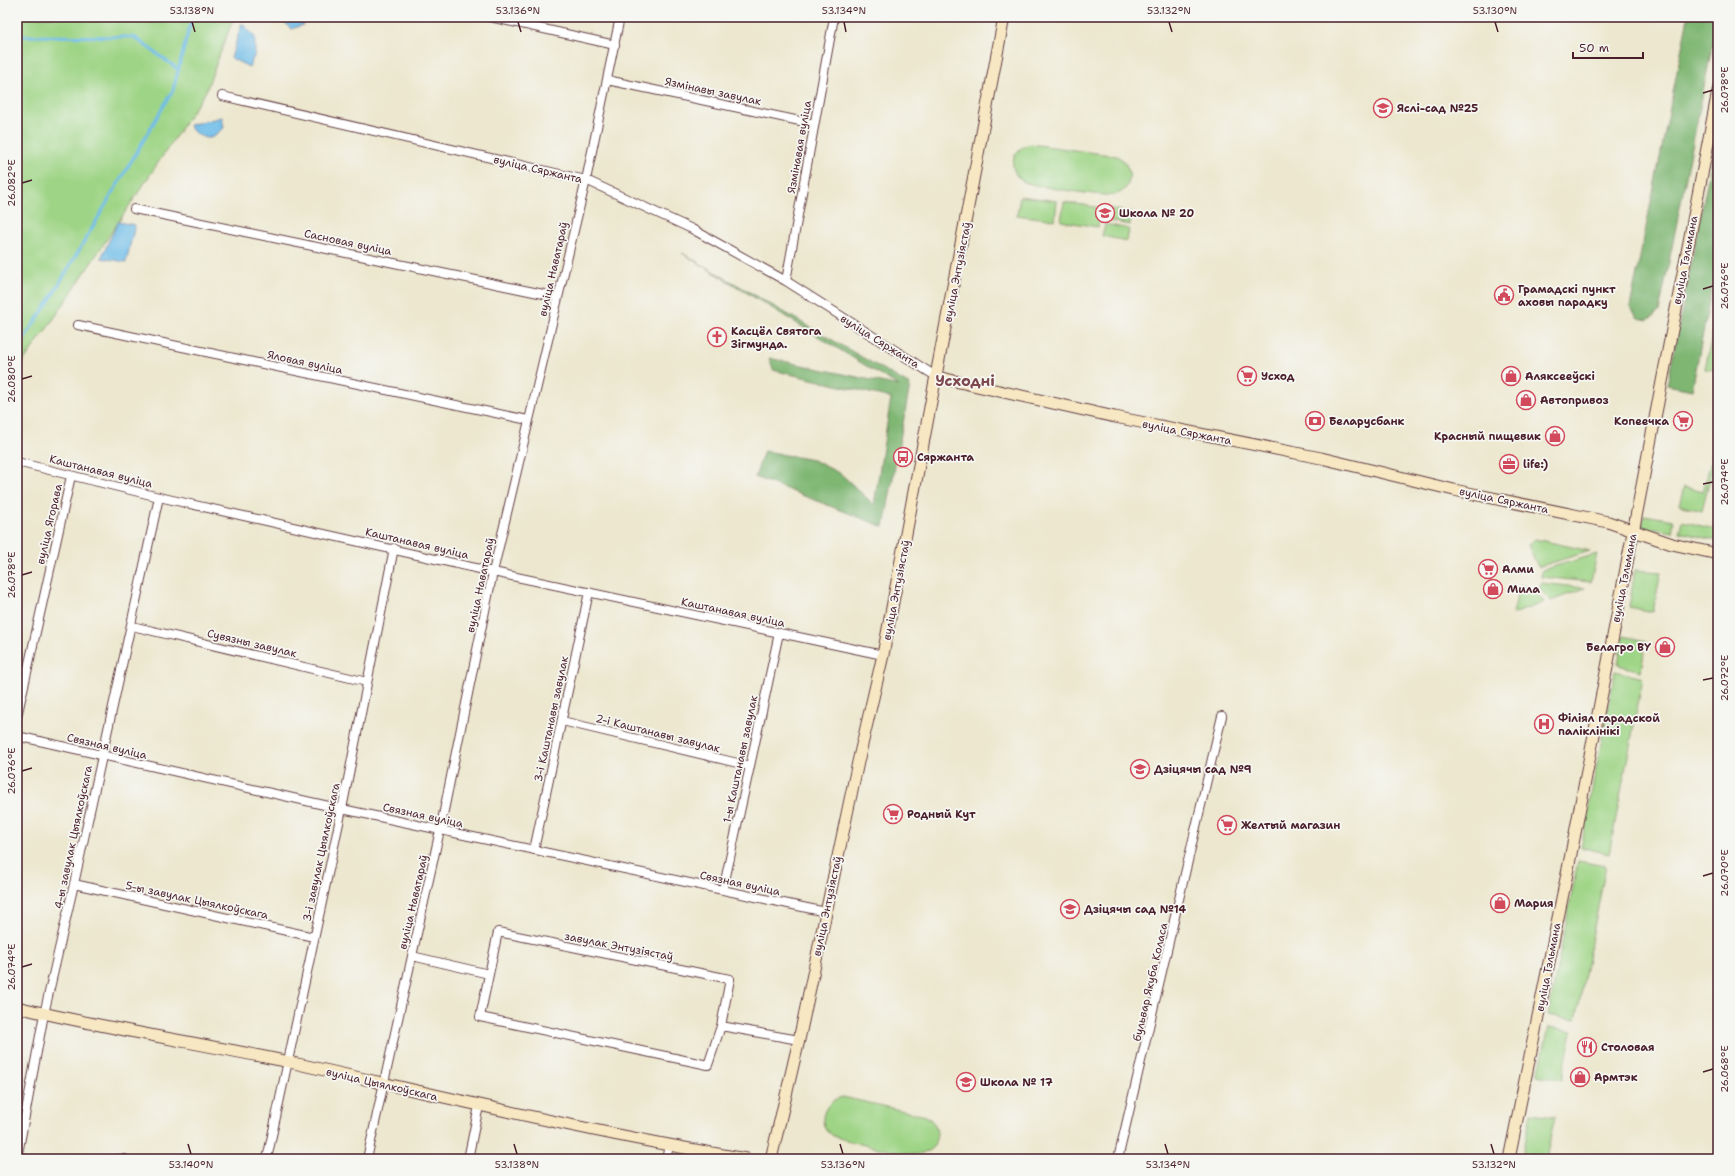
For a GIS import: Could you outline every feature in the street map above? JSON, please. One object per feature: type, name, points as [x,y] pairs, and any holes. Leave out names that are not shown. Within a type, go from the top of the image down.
[{"type":"main road","name":"вуліца Энтузіястаў","points":[[771,1159],[799,1040],[883,655],[937,377],[1004,17]]},
{"type":"main road","name":"вуліца Тэльмана","points":[[1509,1159],[1571,854],[1718,90]]},
{"type":"main road","name":"вуліца Сяржанта","points":[[937,377],[1115,417],[1322,458],[1454,490],[1608,522],[1672,544],[1718,554]]},
{"type":"main road","name":"вуліца Цыялкоўскага","points":[[17,1007],[44,1014],[287,1062],[479,1106],[669,1146],[747,1159]]},
{"type":"street","points":[[490,17],[615,45]]},
{"type":"street","name":"вуліца Наватараў","points":[[367,1159],[440,830],[493,572],[586,180],[620,17]]},
{"type":"street","name":"Язмінавая вуліца","points":[[786,282],[834,17]]},
{"type":"street","name":"Язмінавы завулак","points":[[607,80],[814,124]]},
{"type":"street","name":"вуліца Сяржанта","points":[[222,96],[586,180],[692,229],[786,282],[937,377]]},
{"type":"street","name":"Сасновая вуліца","points":[[134,209],[558,297]]},
{"type":"street","name":"Яловая вуліца","points":[[78,325],[528,420]]},
{"type":"street","name":"Каштанавая вуліца","points":[[17,462],[71,476],[394,548],[493,572],[883,655]]},
{"type":"street","name":"вуліца Ягорава","points":[[17,717],[71,476]]},
{"type":"street","name":"4-ы завулак Цыялкоўскага","points":[[17,1159],[44,1014],[132,626],[159,496]]},
{"type":"street","name":"3-і завулак Цыялкоўскага","points":[[267,1159],[342,809],[394,548]]},
{"type":"street","name":"3-і Каштанавы завулак","points":[[534,850],[589,592]]},
{"type":"street","name":"Сувязны завулак","points":[[132,626],[367,682]]},
{"type":"street","name":"1-ы Каштанавы завулак","points":[[723,890],[779,633]]},
{"type":"street","name":"бульвар Якуба Коласа","points":[[1118,1159],[1222,716]]},
{"type":"street","name":"2-і Каштанавы завулак","points":[[562,721],[750,766]]},
{"type":"street","name":"Связная вуліца","points":[[17,736],[342,809],[826,912]]},
{"type":"street","name":"5-ы завулак Цыялкоўскага","points":[[74,884],[314,937]]},
{"type":"street","name":"завулак Энтузіястаў","points":[[498,932],[730,979],[721,1026],[708,1065],[480,1017],[498,932]]},
{"type":"street","points":[[412,956],[489,974]]},
{"type":"street","points":[[721,1026],[799,1040]]},
{"type":"street","points":[[468,1159],[479,1106]]},
{"type":"street","points":[[666,1159],[669,1146]]},
{"type":"street","points":[[118,1159],[125,1159]]},
{"type":"green space","points":[[17,17],[234,17],[206,91],[53,320],[17,370]]},
{"type":"green space","points":[[1688,17],[1718,17],[1659,312],[1648,320],[1638,318],[1630,307]]},
{"type":"green space","points":[[1718,128],[1718,256],[1692,390],[1667,385]]},
{"type":"green space","points":[[1031,144],[1117,156],[1126,165],[1129,171],[1126,188],[1114,195],[1108,195],[1052,188],[1022,181],[1016,175],[1014,170],[1014,158],[1019,150]]},
{"type":"green space","points":[[1020,196],[1057,201],[1055,220],[1017,215]]},
{"type":"green space","points":[[1064,202],[1101,208],[1098,227],[1061,221]]},
{"type":"green space","points":[[1107,208],[1132,213],[1130,225],[1105,220]]},
{"type":"green space","points":[[1105,224],[1129,229],[1127,241],[1102,236]]},
{"type":"green space","points":[[682,253],[910,385],[884,527],[755,477],[764,451],[813,460],[841,474],[874,505],[891,398],[773,370],[769,358],[899,386]]},
{"type":"green space","points":[[1718,307],[1718,365],[1711,370],[1705,369]]},
{"type":"green space","points":[[1718,433],[1718,447],[1702,511],[1679,505],[1684,487],[1703,492]]},
{"type":"green space","points":[[1644,515],[1674,520],[1672,532],[1642,527]]},
{"type":"green space","points":[[1682,521],[1718,530],[1718,541],[1679,532]]},
{"type":"green space","points":[[1535,539],[1590,551],[1538,567],[1528,545]]},
{"type":"green space","points":[[1597,554],[1591,582],[1541,577],[1542,570]]},
{"type":"green space","points":[[1635,570],[1661,572],[1653,612],[1629,607]]},
{"type":"green space","points":[[1541,583],[1585,588],[1551,601],[1539,589]]},
{"type":"green space","points":[[1526,585],[1545,602],[1513,614],[1519,586]]},
{"type":"green space","points":[[1623,636],[1646,641],[1641,671],[1618,665]]},
{"type":"green space","points":[[1615,671],[1643,678],[1609,854],[1581,847]]},
{"type":"green space","points":[[1578,861],[1606,866],[1576,1020],[1548,1015]]},
{"type":"green space","points":[[1549,1027],[1572,1031],[1562,1080],[1538,1075]]},
{"type":"green space","points":[[843,1097],[926,1116],[931,1120],[937,1132],[934,1144],[927,1152],[922,1154],[905,1153],[860,1144],[830,1134],[823,1123],[824,1112],[832,1102]]},
{"type":"green space","points":[[1531,1113],[1555,1116],[1546,1159],[1522,1159]]},
{"type":"water","points":[[280,17],[304,17],[303,25],[291,29]]},
{"type":"water","points":[[242,23],[255,37],[255,54],[249,67],[231,58]]},
{"type":"water","points":[[222,117],[224,128],[211,138],[198,135],[189,125]]},
{"type":"water","points":[[118,222],[135,225],[126,262],[101,258]]},
{"type":"waterway","points":[[17,349],[51,298],[173,90],[192,17]]},
{"type":"waterway","points":[[17,36],[134,37],[179,70]]},
{"type":"place","name":"Яслі-сад №25","points":[[1383,108]]},
{"type":"place","name":"Школа № 20","points":[[1105,213]]},
{"type":"place","name":"Грамадскі пункт аховы парадку","points":[[1504,295]]},
{"type":"place","name":"Касцёл Святога Зігмунда.","points":[[717,337]]},
{"type":"place","name":"Усход","points":[[1247,376]]},
{"type":"place","name":"Аляксееўскі","points":[[1511,376]]},
{"type":"place","name":"Автопривоз","points":[[1526,400]]},
{"type":"place","name":"Беларусбанк","points":[[1315,421]]},
{"type":"place","name":"Копеечка","points":[[1683,421]]},
{"type":"place","name":"Красный пищевик","points":[[1555,436]]},
{"type":"place","name":"Сяржанта","points":[[903,457]]},
{"type":"place","name":"life:)","points":[[1509,464]]},
{"type":"place","name":"Алми","points":[[1488,569]]},
{"type":"place","name":"Мила","points":[[1493,589]]},
{"type":"place","name":"Белагро BY","points":[[1665,647]]},
{"type":"place","name":"Філіял гарадской паліклінікі","points":[[1544,724]]},
{"type":"place","name":"Дзіцячы сад №9","points":[[1140,769]]},
{"type":"place","name":"Родный Кут","points":[[893,814]]},
{"type":"place","name":"Желтый магазин","points":[[1227,825]]},
{"type":"place","name":"Мария","points":[[1500,903]]},
{"type":"place","name":"Дзіцячы сад №14","points":[[1070,909]]},
{"type":"place","name":"Столовая","points":[[1587,1047]]},
{"type":"place","name":"Армтэк","points":[[1580,1077]]},
{"type":"place","name":"Школа № 17","points":[[966,1082]]},
{"type":"district","name":"Усходні","points":[[965,381]]}]
